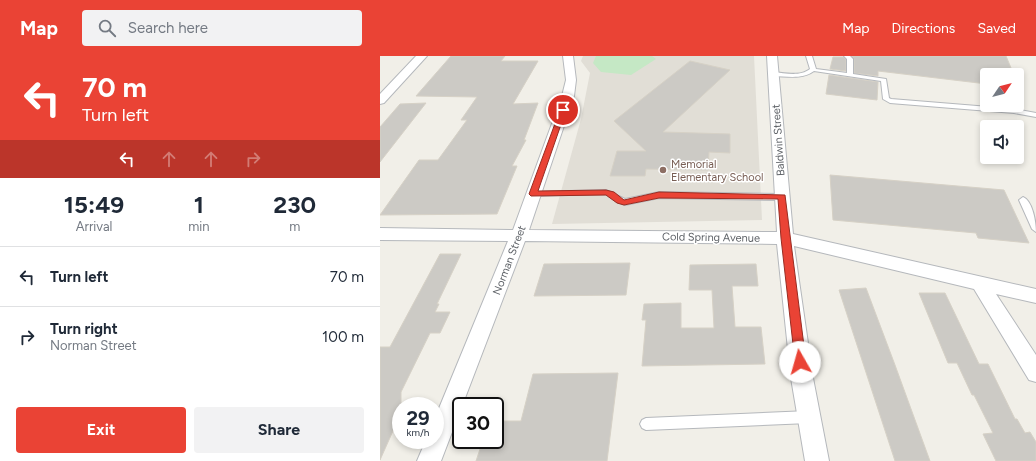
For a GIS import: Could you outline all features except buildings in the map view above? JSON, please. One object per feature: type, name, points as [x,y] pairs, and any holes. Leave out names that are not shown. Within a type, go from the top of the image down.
[{"type":"street","points":[[380,101],[422,56]]},
{"type":"street","name":"Norman Street","points":[[429,461],[519,235],[570,90],[572,80],[568,56]]},
{"type":"street","name":"Baldwin Street","points":[[772,56],[785,238],[809,417],[817,461]]},
{"type":"street","name":"Cold Spring Avenue","points":[[380,234],[785,238],[1036,296]]},
{"type":"street","points":[[980,283],[1036,374]]},
{"type":"lane","points":[[809,56],[813,69]]},
{"type":"lane","points":[[847,56],[850,59],[850,75]]},
{"type":"lane","points":[[773,74],[800,74],[810,72],[813,69],[884,80],[886,99],[890,101],[1036,114]]},
{"type":"lane","points":[[533,194],[606,192],[611,193],[620,202],[659,195],[782,196]]},
{"type":"lane","points":[[1023,200],[1036,229]]},
{"type":"lane","points":[[646,424],[809,417]]},
{"type":"shaded area","name":"Memorial Elementary School","points":[[583,56],[754,56],[762,220],[552,224],[581,119],[590,73],[581,61]]},
{"type":"green space","points":[[596,56],[652,56],[656,59],[631,75],[601,72],[593,63]]},
{"type":"place","name":"Memorial Elementary School","points":[[663,170]]},
{"type":"route","points":[[563,110],[533,194],[606,192],[611,193],[620,202],[659,195],[782,196],[785,238],[800,362]]}]
